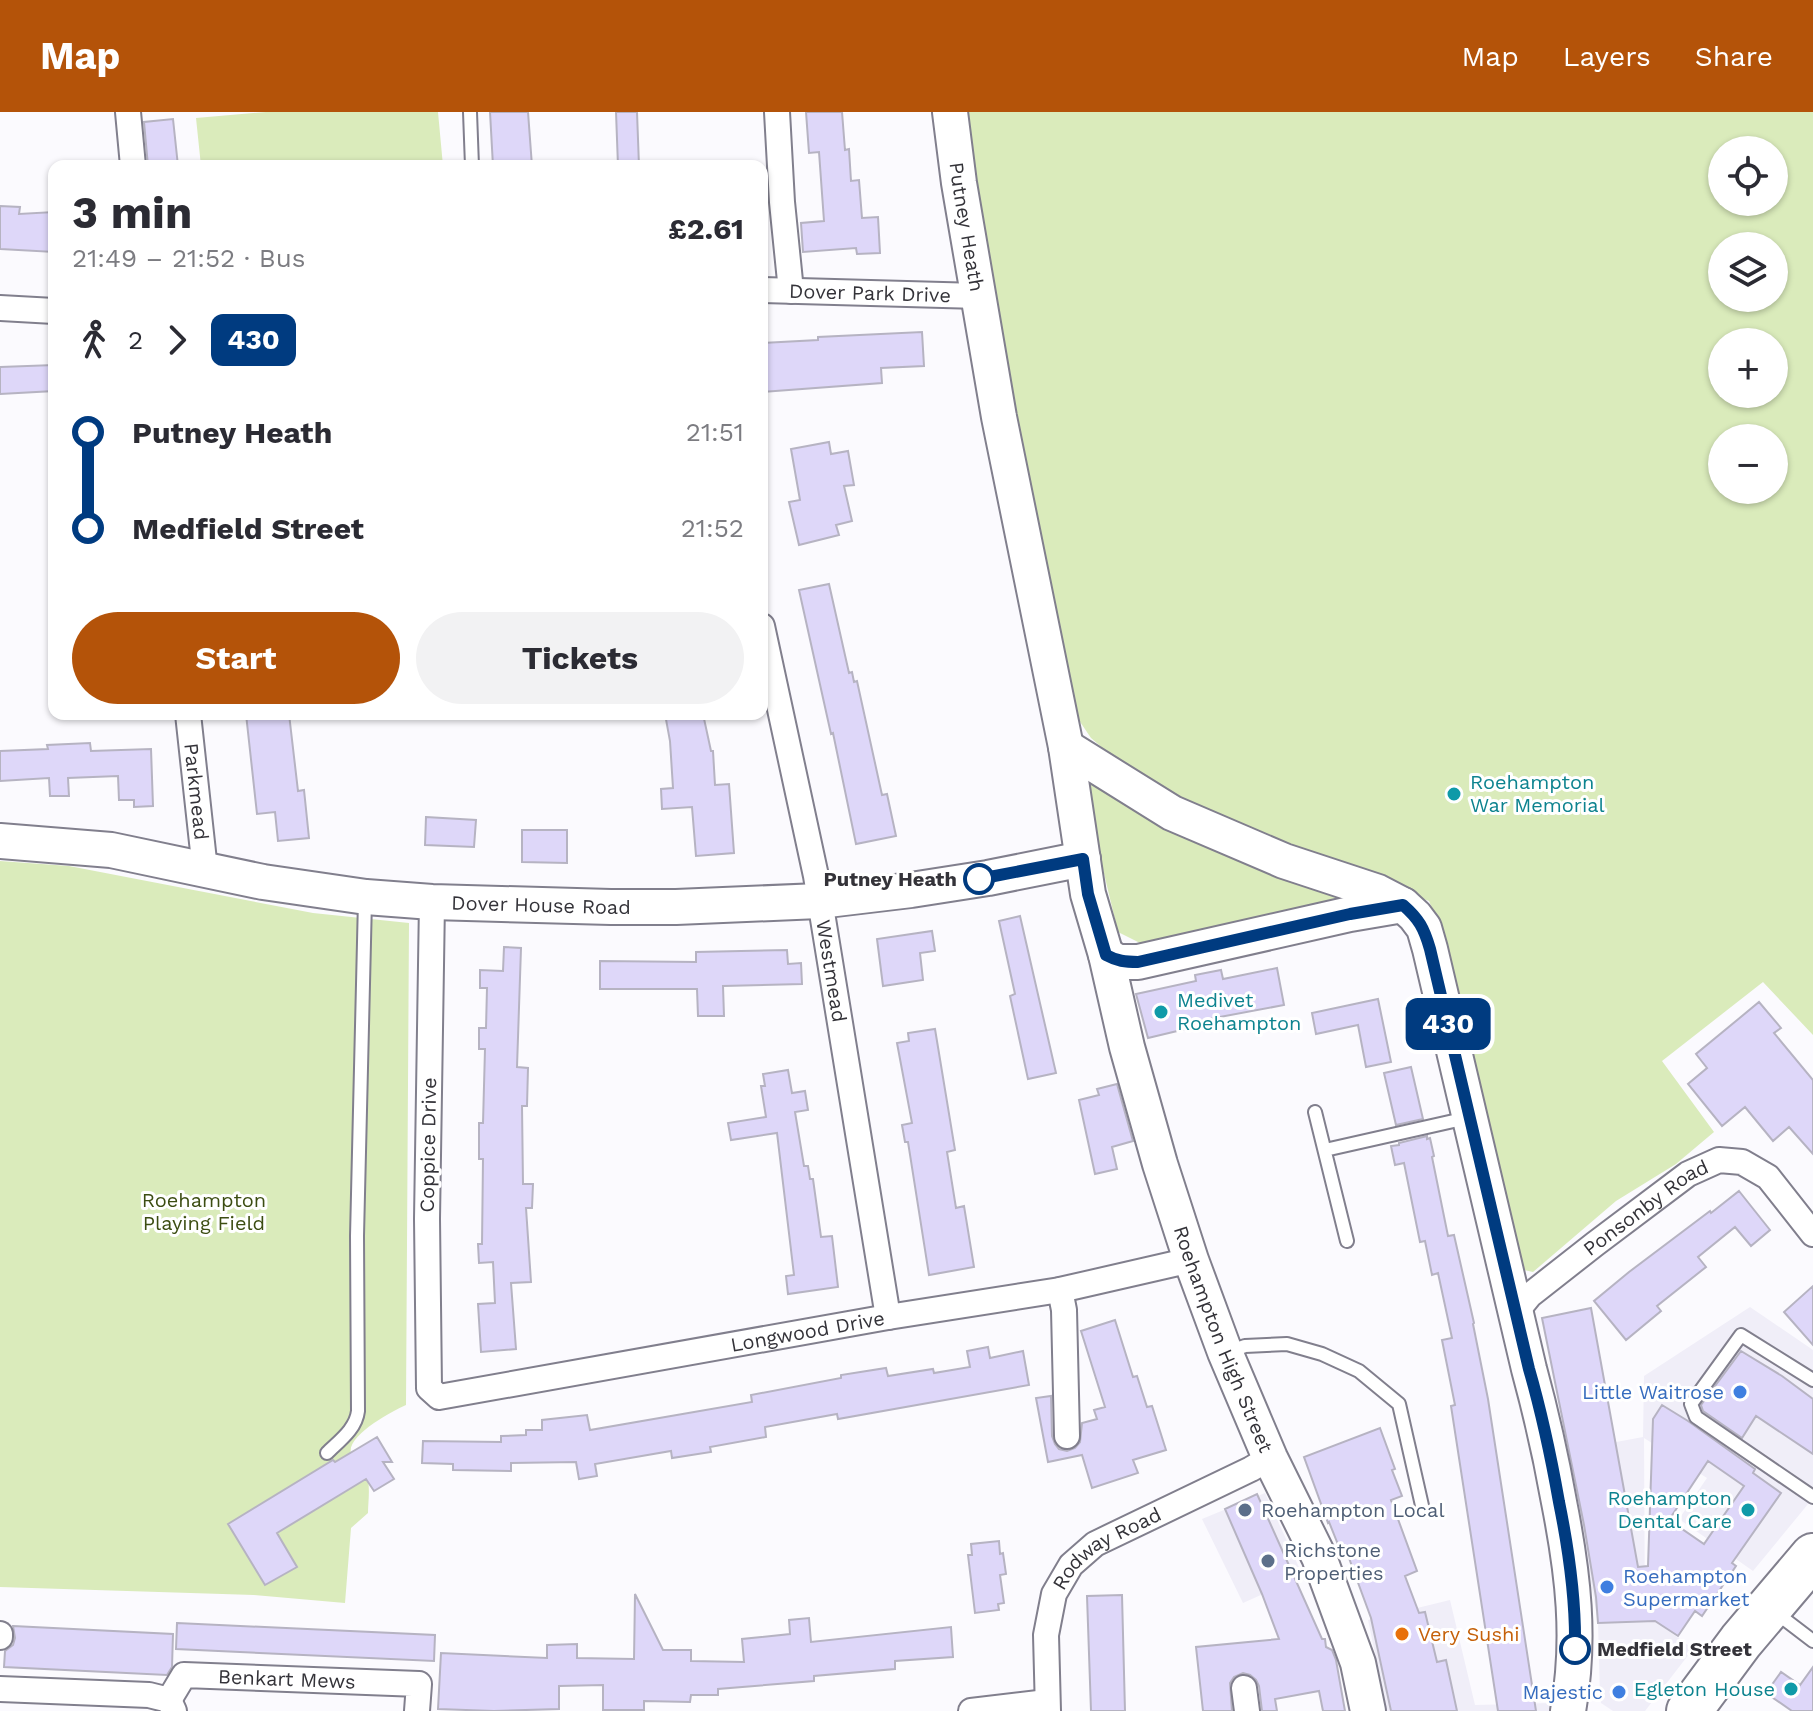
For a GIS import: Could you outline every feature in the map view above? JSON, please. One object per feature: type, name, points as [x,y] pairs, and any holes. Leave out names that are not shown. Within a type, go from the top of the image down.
[{"type":"highway","points":[[1689,1711],[1741,1641],[1813,1556]]},
{"type":"street","points":[[128,112],[132,160]]},
{"type":"street","points":[[777,112],[791,291]]},
{"type":"street","name":"Putney Heath","points":[[950,112],[999,417],[1066,747],[1088,894],[1106,955]]},
{"type":"street","name":"Dover Park Drive","points":[[768,290],[979,296]]},
{"type":"street","points":[[0,308],[48,311]]},
{"type":"street","name":"Westmead","points":[[768,654],[816,876],[888,1317]]},
{"type":"street","name":"Parkmead","points":[[189,720],[205,870]]},
{"type":"street","points":[[1066,747],[1172,813],[1284,861],[1378,892],[1403,905],[1424,928],[1529,1369],[1546,1428],[1571,1561],[1576,1621],[1574,1677],[1568,1711]]},
{"type":"street","name":"Dover House Road","points":[[0,841],[111,850],[263,882],[366,897],[432,902],[676,907],[819,901],[957,883],[1083,859]]},
{"type":"street","name":"Coppice Drive","points":[[429,1388],[427,1219],[432,902]]},
{"type":"street","points":[[1106,955],[1118,962],[1138,962],[1403,905]]},
{"type":"street","name":"Roehampton High Street","points":[[1106,955],[1131,1062],[1191,1260],[1225,1352],[1270,1458],[1319,1557],[1358,1663],[1368,1711]]},
{"type":"street","name":"Ponsonby Road","points":[[1517,1311],[1530,1295],[1688,1174],[1719,1160],[1742,1162],[1768,1177],[1813,1234]]},
{"type":"street","name":"Longwood Drive","points":[[429,1388],[439,1397],[888,1317],[1060,1290],[1191,1260]]},
{"type":"street","points":[[1060,1290],[1064,1310],[1067,1436]]},
{"type":"street","name":"Rodway Road","points":[[1048,1706],[1046,1635],[1054,1594],[1071,1565],[1095,1544],[1270,1458]]},
{"type":"street","name":"Benkart Mews","points":[[172,1706],[184,1675],[419,1684],[417,1711]]},
{"type":"street","points":[[1574,1677],[1581,1711]]},
{"type":"street","points":[[0,1689],[149,1695],[172,1706]]},
{"type":"street","points":[[971,1711],[1048,1706]]},
{"type":"lane","points":[[470,112],[472,160]]},
{"type":"lane","points":[[327,1453],[350,1430],[358,1411],[357,1221],[366,897]]},
{"type":"lane","points":[[1315,1112],[1347,1241]]},
{"type":"lane","points":[[1325,1150],[1470,1118]]},
{"type":"lane","points":[[1813,1380],[1741,1335],[1691,1404],[1696,1417],[1813,1497]]},
{"type":"lane","points":[[1225,1352],[1245,1346],[1287,1344],[1322,1354],[1359,1371],[1399,1404],[1423,1510]]},
{"type":"lane","points":[[1769,1607],[1813,1641]]},
{"type":"shaded area","points":[[1750,1307],[1813,1350],[1813,1498],[1753,1571],[1679,1519],[1707,1478],[1644,1438],[1645,1622],[1657,1622],[1693,1649],[1645,1711],[1613,1711],[1601,1703],[1598,1623],[1568,1451],[1643,1437],[1644,1376]]},
{"type":"shaded area","points":[[1265,1493],[1303,1576],[1243,1603],[1202,1519]]},
{"type":"shaded area","points":[[1450,1600],[1475,1705],[1550,1703],[1549,1711],[1387,1711],[1368,1620]]},
{"type":"green space","points":[[266,112],[438,112],[442,160],[200,160],[196,118]]},
{"type":"green space","points":[[962,112],[1813,112],[1813,1035],[1763,982],[1662,1061],[1714,1132],[1676,1164],[1616,1201],[1533,1272],[1519,1269],[1446,941],[1429,901],[1267,844],[1157,795],[1091,738],[1070,707],[982,247]]},
{"type":"green space","points":[[1085,770],[1162,828],[1245,863],[1319,883],[1340,893],[1343,903],[1146,946],[1118,932],[1101,861]]},
{"type":"green space","name":"Roehampton Playing Field","points":[[0,861],[69,866],[313,913],[409,923],[406,1405],[372,1425],[351,1447],[352,1458],[368,1481],[369,1497],[368,1513],[351,1528],[345,1603],[254,1595],[0,1587]]},
{"type":"building","points":[[490,112],[528,112],[532,160],[493,160]]},
{"type":"building","points":[[616,112],[637,112],[639,160],[618,160]]},
{"type":"building","points":[[806,112],[842,112],[851,181],[859,180],[862,218],[878,217],[880,253],[857,254],[856,248],[803,252],[801,223],[824,221],[819,152],[809,153]]},
{"type":"building","points":[[173,119],[177,160],[147,160],[144,122]]},
{"type":"building","points":[[0,206],[20,207],[19,214],[48,212],[48,252],[0,249]]},
{"type":"building","points":[[922,332],[924,366],[881,368],[882,383],[768,392],[768,343],[818,340],[818,337]]},
{"type":"building","points":[[48,365],[48,391],[0,394],[0,367]]},
{"type":"building","points":[[829,442],[831,454],[848,451],[854,485],[844,486],[852,521],[836,525],[839,535],[799,545],[789,502],[800,500],[791,449]]},
{"type":"building","points":[[829,584],[849,673],[852,672],[854,682],[857,681],[882,795],[887,794],[896,836],[856,844],[799,590]]},
{"type":"building","points":[[247,720],[290,720],[298,791],[304,790],[309,838],[278,841],[275,812],[257,814]]},
{"type":"building","points":[[666,720],[704,720],[713,751],[715,785],[729,784],[734,853],[696,856],[692,807],[662,809],[661,789],[673,788]]},
{"type":"building","points":[[90,743],[91,751],[151,749],[153,806],[134,807],[134,800],[119,800],[118,776],[68,778],[69,796],[50,796],[49,778],[0,781],[0,751]]},
{"type":"building","points":[[426,817],[476,820],[474,847],[425,845]]},
{"type":"building","points":[[522,830],[567,830],[567,863],[522,862]]},
{"type":"building","points":[[1020,916],[1056,1073],[1028,1079],[1010,996],[1015,994],[999,921]]},
{"type":"building","points":[[932,931],[935,951],[920,953],[923,980],[883,986],[877,939]]},
{"type":"building","points":[[504,947],[521,948],[517,1067],[528,1068],[527,1106],[522,1106],[523,1184],[533,1184],[532,1208],[526,1208],[531,1282],[511,1283],[516,1349],[481,1352],[478,1304],[495,1303],[493,1262],[479,1263],[478,1244],[482,1244],[483,1159],[479,1159],[479,1123],[483,1123],[485,1049],[479,1049],[479,1028],[486,1028],[487,988],[480,988],[480,970],[503,971]]},
{"type":"building","points":[[787,950],[788,964],[801,963],[802,984],[723,986],[724,1016],[698,1016],[697,989],[600,989],[600,961],[696,962],[696,952]]},
{"type":"building","points":[[1277,968],[1284,1005],[1193,1022],[1194,1027],[1148,1038],[1136,994],[1196,981],[1195,975],[1221,970],[1223,979]]},
{"type":"building","points":[[1378,999],[1391,1062],[1366,1067],[1358,1025],[1316,1034],[1312,1013]]},
{"type":"building","points":[[1759,1002],[1781,1028],[1774,1033],[1813,1080],[1813,1154],[1789,1127],[1773,1141],[1745,1107],[1722,1126],[1688,1084],[1707,1068],[1696,1054]]},
{"type":"building","points":[[935,1029],[955,1150],[947,1152],[956,1208],[964,1206],[974,1267],[929,1275],[908,1142],[905,1142],[902,1125],[912,1123],[897,1043],[909,1041],[908,1033]]},
{"type":"building","points":[[1411,1067],[1423,1119],[1396,1125],[1384,1073]]},
{"type":"building","points":[[788,1070],[792,1093],[805,1091],[808,1110],[795,1112],[804,1166],[808,1166],[810,1179],[813,1179],[821,1237],[832,1236],[838,1287],[788,1294],[786,1276],[794,1275],[777,1133],[731,1140],[728,1123],[766,1117],[761,1086],[765,1086],[763,1074]]},
{"type":"building","points":[[1117,1084],[1133,1141],[1112,1147],[1117,1169],[1095,1174],[1079,1100],[1099,1095],[1097,1089]]},
{"type":"building","points":[[1427,1136],[1434,1156],[1448,1236],[1454,1235],[1474,1323],[1536,1711],[1498,1711],[1451,1406],[1455,1405],[1442,1340],[1452,1338],[1438,1273],[1432,1275],[1425,1241],[1420,1242],[1404,1163],[1395,1165],[1391,1146]]},
{"type":"building","points":[[1739,1191],[1770,1230],[1751,1246],[1735,1227],[1698,1257],[1706,1267],[1657,1306],[1661,1311],[1626,1340],[1594,1301]]},
{"type":"building","points":[[1813,1286],[1813,1345],[1784,1312]]},
{"type":"building","points":[[1591,1308],[1638,1567],[1648,1566],[1653,1419],[1662,1405],[1755,1469],[1753,1473],[1781,1493],[1732,1563],[1736,1566],[1702,1616],[1695,1611],[1678,1636],[1655,1621],[1598,1623],[1584,1525],[1542,1318]],"holes":[[[1708,1461],[1744,1486],[1704,1544],[1669,1520]]]},
{"type":"building","points":[[1115,1320],[1133,1377],[1137,1376],[1147,1407],[1152,1406],[1166,1450],[1133,1460],[1138,1473],[1092,1488],[1082,1455],[1048,1462],[1036,1398],[1051,1396],[1055,1444],[1067,1451],[1075,1448],[1080,1442],[1082,1423],[1097,1419],[1094,1410],[1105,1407],[1081,1331]]},
{"type":"building","points":[[988,1347],[990,1358],[1023,1351],[1029,1385],[838,1419],[837,1414],[765,1427],[766,1437],[710,1447],[711,1452],[672,1458],[671,1451],[595,1464],[597,1476],[579,1479],[576,1462],[511,1463],[511,1471],[453,1470],[453,1464],[422,1463],[423,1441],[501,1442],[501,1436],[526,1435],[526,1430],[542,1430],[542,1420],[587,1415],[590,1430],[752,1402],[751,1395],[886,1368],[888,1376],[933,1369],[934,1373],[970,1367],[967,1351]]},
{"type":"building","points":[[1741,1351],[1813,1399],[1813,1454],[1756,1416],[1742,1438],[1703,1411],[1701,1405]]},
{"type":"building","points":[[1380,1428],[1402,1496],[1391,1500],[1417,1571],[1405,1576],[1419,1613],[1425,1612],[1437,1662],[1446,1660],[1457,1711],[1391,1711],[1371,1618],[1346,1550],[1341,1552],[1328,1523],[1304,1457]]},
{"type":"building","points":[[377,1437],[392,1462],[383,1462],[394,1479],[374,1491],[366,1479],[277,1533],[297,1567],[265,1585],[228,1524]]},
{"type":"building","points":[[1257,1494],[1322,1639],[1325,1639],[1326,1647],[1332,1650],[1345,1711],[1323,1711],[1319,1691],[1275,1699],[1277,1711],[1262,1711],[1256,1680],[1243,1673],[1230,1683],[1232,1711],[1203,1711],[1196,1647],[1279,1639],[1225,1509]]},
{"type":"building","points":[[999,1541],[1006,1574],[1000,1575],[1004,1603],[998,1604],[999,1610],[975,1613],[968,1555],[972,1555],[971,1544]]},
{"type":"building","points":[[635,1594],[663,1650],[691,1650],[691,1661],[744,1662],[742,1639],[790,1634],[789,1620],[809,1618],[811,1642],[951,1627],[953,1657],[895,1661],[895,1669],[814,1676],[814,1681],[718,1689],[718,1695],[691,1695],[690,1702],[644,1701],[644,1710],[603,1710],[603,1685],[559,1686],[559,1709],[438,1709],[441,1653],[547,1658],[547,1645],[577,1644],[577,1658],[634,1659]]},
{"type":"building","points":[[1122,1595],[1125,1711],[1091,1711],[1087,1596]]},
{"type":"building","points":[[177,1623],[435,1635],[434,1661],[176,1649]]},
{"type":"building","points":[[13,1626],[173,1634],[172,1667],[167,1675],[4,1667],[5,1651],[13,1645],[15,1638]]},
{"type":"building","name":"Egleton House","points":[[1813,1667],[1813,1711],[1792,1711],[1766,1693],[1781,1672],[1800,1685]]},
{"type":"bus line","name":"430","points":[[979,879],[1083,859],[1088,894],[1106,955],[1118,962],[1138,962],[1403,905],[1415,916],[1424,928],[1430,949],[1529,1369],[1546,1428],[1571,1561],[1575,1649]]},
{"type":"place","name":"Roehampton War Memorial","points":[[1454,794]]},
{"type":"place","name":"Putney Heath","points":[[979,879]]},
{"type":"place","name":"Medivet Roehampton","points":[[1161,1012]]},
{"type":"place","name":"Little Waitrose","points":[[1740,1392]]},
{"type":"place","name":"Roehampton Local","points":[[1245,1510]]},
{"type":"place","name":"Roehampton Dental Care","points":[[1748,1510]]},
{"type":"place","name":"Richstone Properties","points":[[1268,1561]]},
{"type":"place","name":"Roehampton Supermarket","points":[[1607,1587]]},
{"type":"place","name":"Very Sushi","points":[[1402,1634]]},
{"type":"place","name":"Medfield Street","points":[[1575,1649]]},
{"type":"place","name":"Egleton House","points":[[1791,1689]]},
{"type":"place","name":"Majestic","points":[[1619,1692]]}]
